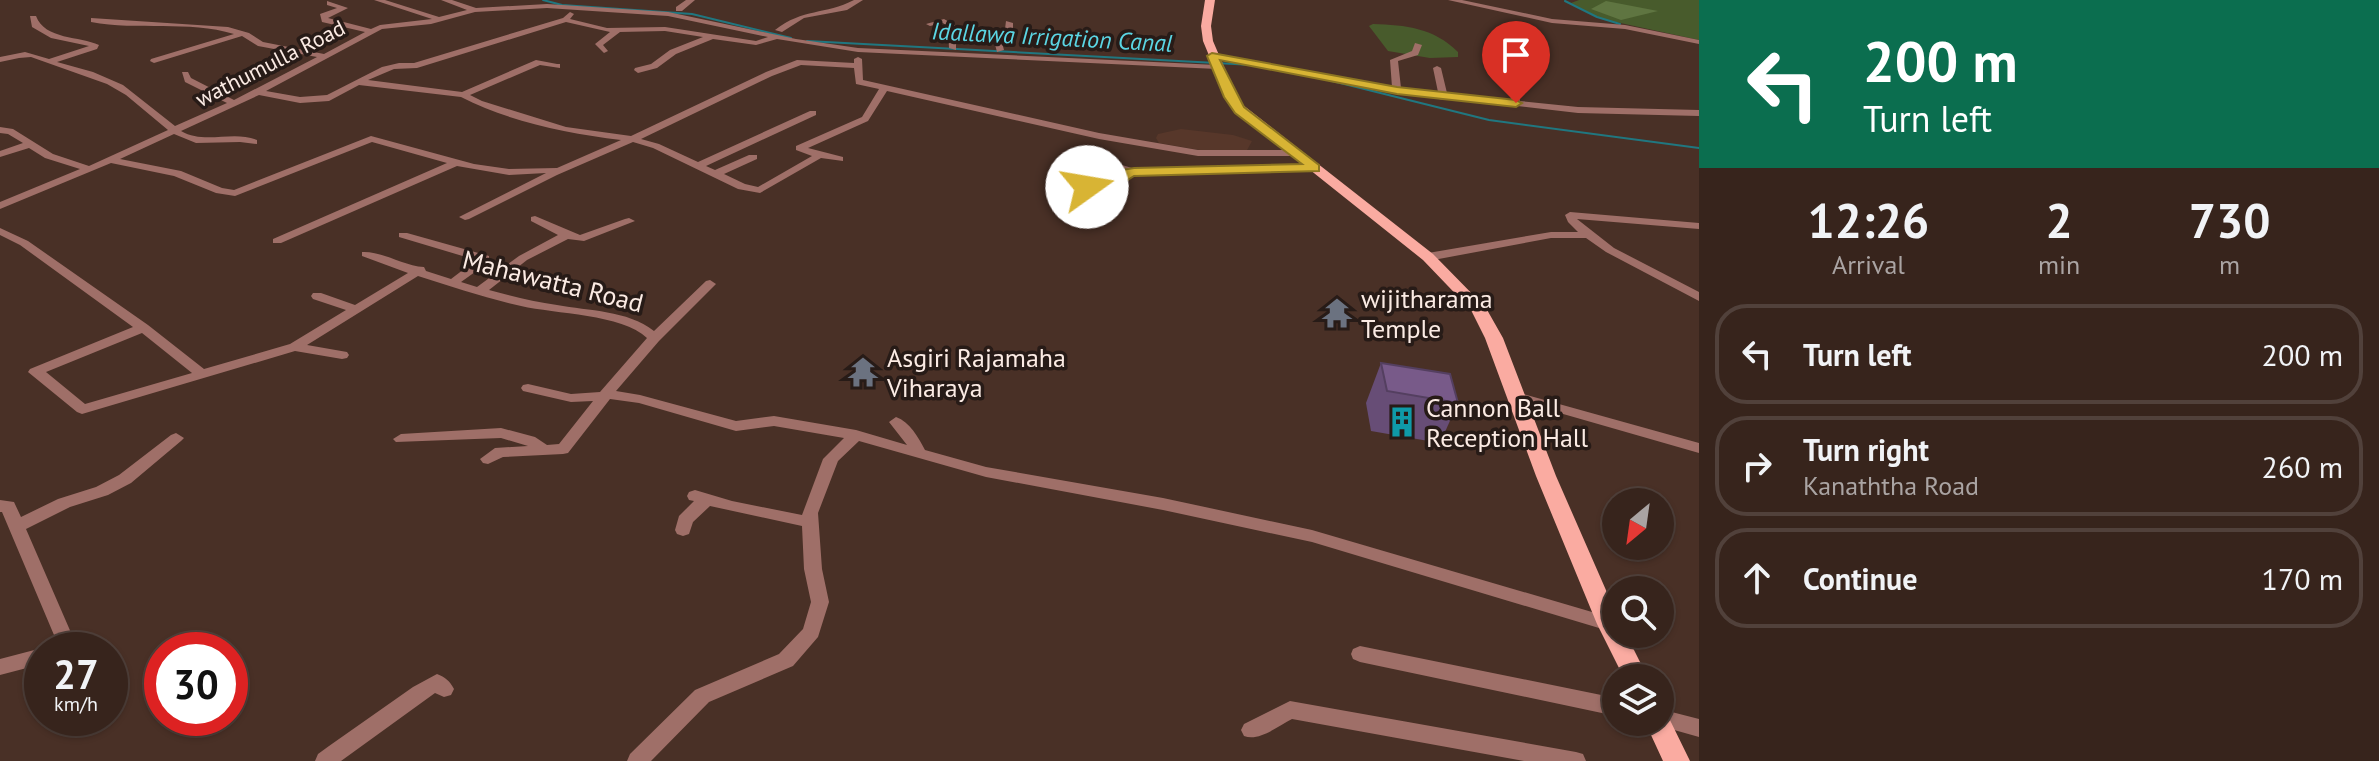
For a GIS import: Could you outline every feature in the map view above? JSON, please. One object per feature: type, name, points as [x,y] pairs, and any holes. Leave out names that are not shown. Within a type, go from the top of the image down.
[{"type":"main road","points":[[1210,0],[1206,26],[1214,61],[1240,110],[1428,257],[1478,308],[1494,338],[1602,607]]},
{"type":"main road","points":[[1666,736],[1677,761]]},
{"type":"street","points":[[378,0],[440,19]]},
{"type":"street","points":[[445,0],[475,10]]},
{"type":"street","points":[[559,0],[577,5],[668,14],[818,45]]},
{"type":"street","points":[[566,20],[577,5],[593,0]]},
{"type":"street","points":[[679,9],[691,0]]},
{"type":"street","points":[[779,30],[802,16],[844,8],[859,0]]},
{"type":"street","points":[[1452,0],[1552,21],[1625,27],[1699,42]]},
{"type":"street","points":[[330,3],[344,8],[322,17],[325,20],[371,31]]},
{"type":"street","points":[[577,5],[679,9],[859,46],[1214,61]]},
{"type":"street","name":"wathumulla Road","points":[[0,206],[258,92],[371,31],[392,24],[440,19],[475,10],[577,5]]},
{"type":"street","points":[[33,18],[35,25],[54,36],[95,45],[48,62]]},
{"type":"street","points":[[930,24],[959,18]]},
{"type":"street","points":[[94,20],[143,26],[213,26],[254,38],[261,44],[324,56]]},
{"type":"street","points":[[258,92],[300,100],[329,98],[391,66],[414,66],[566,20],[607,30],[665,29],[756,43],[770,37],[818,45],[953,48],[1214,61],[1444,97],[1624,113],[1699,113]]},
{"type":"street","points":[[944,21],[952,26],[953,48]]},
{"type":"street","points":[[1000,50],[996,33],[1009,31],[1009,23]]},
{"type":"street","points":[[604,51],[599,44],[621,29]]},
{"type":"street","points":[[154,61],[242,34]]},
{"type":"street","points":[[638,70],[658,64],[673,52],[710,37]]},
{"type":"street","points":[[1397,90],[1394,60],[1415,53],[1418,45]]},
{"type":"street","points":[[859,46],[859,82],[1099,136],[1198,153],[1295,153]]},
{"type":"street","points":[[0,60],[19,54],[37,55],[48,62],[87,71],[127,92],[182,136],[203,143],[246,138],[254,142]]},
{"type":"street","points":[[463,95],[539,62],[557,66]]},
{"type":"street","points":[[465,217],[564,168],[800,62],[858,66]]},
{"type":"street","points":[[1437,68],[1444,97]]},
{"type":"street","points":[[185,74],[188,80],[234,103]]},
{"type":"street","points":[[357,82],[463,95],[565,130],[632,139],[656,146],[742,187],[760,190],[820,155]]},
{"type":"street","points":[[1513,83],[1516,103]]},
{"type":"street","points":[[839,159],[799,148],[865,119],[885,87]]},
{"type":"street","points":[[698,166],[813,113]]},
{"type":"street","points":[[0,130],[10,131],[67,164],[89,169]]},
{"type":"street","points":[[110,160],[177,173],[220,191],[235,193],[371,139],[455,163],[509,172],[564,168]]},
{"type":"street","points":[[0,154],[30,144]]},
{"type":"street","points":[[720,178],[753,157]]},
{"type":"street","points":[[277,241],[455,163]]},
{"type":"street","points":[[1086,163],[1109,164],[1134,172]]},
{"type":"street","points":[[1089,194],[1088,184],[1091,181],[1120,181],[1127,173],[1134,172],[1315,168]]},
{"type":"street","points":[[1699,226],[1570,215],[1589,235],[1610,250],[1699,297]]},
{"type":"street","points":[[535,219],[580,239],[629,221]]},
{"type":"street","points":[[0,231],[24,243],[201,373]]},
{"type":"street","points":[[403,235],[485,259],[455,281]]},
{"type":"street","points":[[481,290],[523,258],[567,235]]},
{"type":"street","points":[[1428,257],[1551,235],[1589,235]]},
{"type":"street","name":"Mahawatta Road","points":[[366,254],[481,290],[565,311],[603,314],[648,330],[654,338],[563,449],[546,451]]},
{"type":"street","points":[[143,328],[35,372],[82,409],[295,347],[420,270]]},
{"type":"street","points":[[654,338],[710,284]]},
{"type":"street","points":[[317,296],[356,309]]},
{"type":"street","points":[[295,347],[342,355]]},
{"type":"street","points":[[528,388],[571,398],[605,395],[640,399],[736,426],[774,421],[856,435],[986,472],[1178,507],[1312,536],[1602,622]]},
{"type":"street","points":[[1516,396],[1699,448]]},
{"type":"street","points":[[896,422],[911,437],[920,454]]},
{"type":"street","points":[[401,439],[501,433],[530,440],[546,451]]},
{"type":"street","points":[[637,761],[702,696],[786,660],[811,632],[820,602],[813,569],[810,522],[817,489],[831,459],[856,435]]},
{"type":"street","points":[[17,526],[125,479],[176,438]]},
{"type":"street","points":[[488,459],[500,452],[546,451]]},
{"type":"street","points":[[683,530],[685,520],[700,498],[810,522]]},
{"type":"street","points":[[0,506],[8,506],[62,632]]},
{"type":"street","points":[[1360,654],[1602,704]]},
{"type":"street","points":[[0,667],[24,661]]},
{"type":"street","points":[[325,761],[371,730],[411,696],[437,682],[444,689]]},
{"type":"street","points":[[1251,730],[1290,710],[1576,761]]},
{"type":"street","points":[[1674,723],[1699,728]]},
{"type":"shaded area","points":[[1181,129],[1233,135],[1252,141],[1246,152],[1211,152],[1159,143],[1156,138],[1158,134]]},
{"type":"green space","points":[[1579,0],[1699,0],[1699,40],[1602,19],[1571,3]]},
{"type":"green space","points":[[1606,1],[1658,11],[1621,20],[1591,9]]},
{"type":"green space","points":[[1369,26],[1408,27],[1429,33],[1449,44],[1458,52],[1458,57],[1430,58],[1388,51]]},
{"type":"building","points":[[1381,363],[1450,374],[1458,403],[1387,391]]},
{"type":"waterway","name":"Idallawa Irrigation Canal","points":[[543,0],[562,5],[692,14],[791,38]]},
{"type":"waterway","points":[[1565,1],[1597,17],[1620,24]]},
{"type":"waterway","name":"Idallawa Irrigation Canal","points":[[807,41],[1253,65],[1312,76],[1489,120],[1699,148]]},
{"type":"place","name":"wijitharama Temple","points":[[1337,313]]},
{"type":"place","name":"Asgiri Rajamaha Viharaya","points":[[863,372]]},
{"type":"place","name":"Cannon Ball Reception Hall","points":[[1402,422]]},
{"type":"route","points":[[1087,187],[1091,181],[1120,181],[1127,173],[1134,172],[1315,168],[1234,104],[1212,56],[1397,90],[1516,103]]}]
